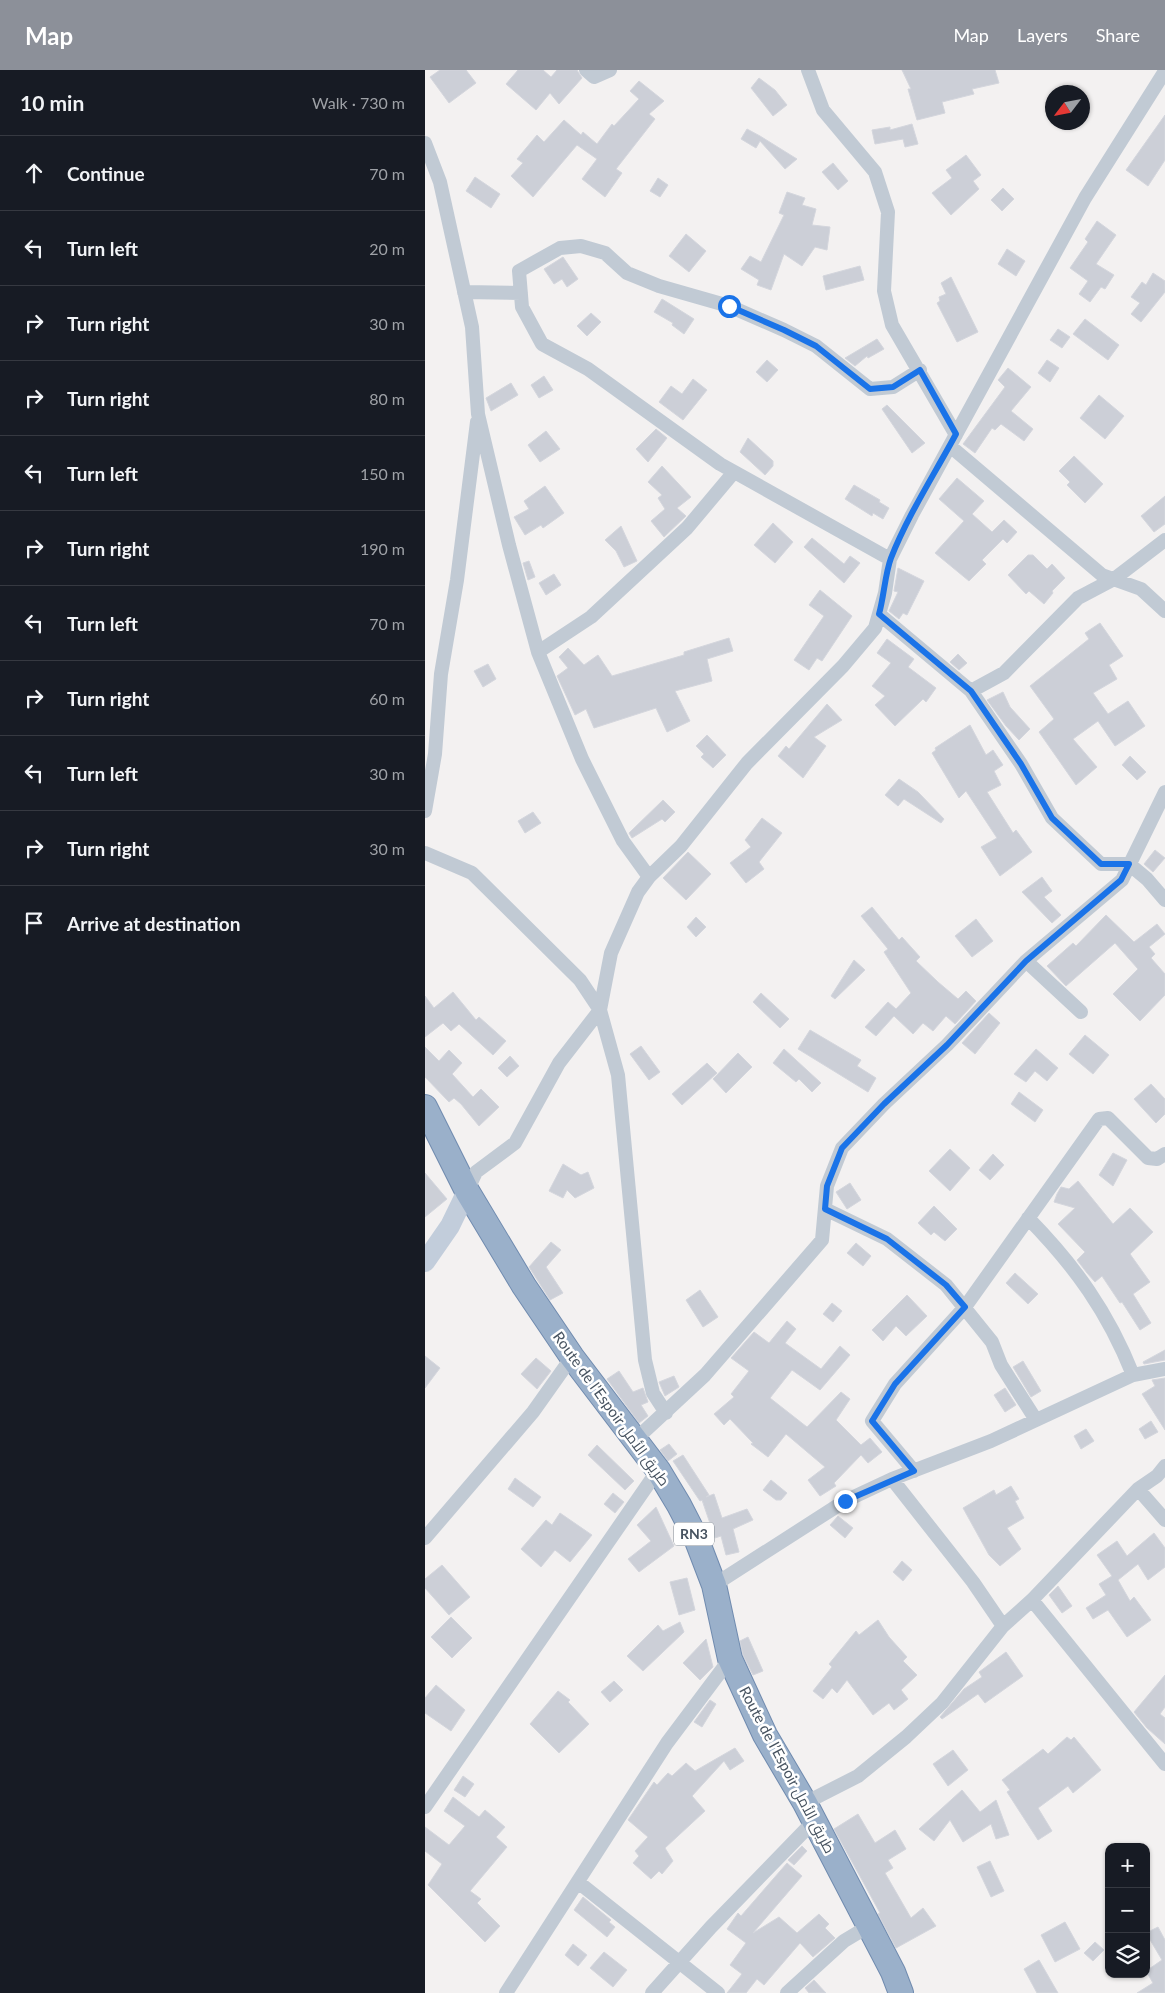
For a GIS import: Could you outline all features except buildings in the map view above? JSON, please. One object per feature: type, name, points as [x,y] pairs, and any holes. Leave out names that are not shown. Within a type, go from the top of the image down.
[{"type":"highway","name":"Route de l’Espoir طريق الأمل","points":[[425,1107],[467,1191],[523,1286],[572,1357],[658,1470],[696,1538],[714,1585],[730,1659],[765,1735],[809,1812],[893,1972],[901,1993]]},
{"type":"main road","points":[[425,1262],[451,1226],[467,1191]]},
{"type":"street","points":[[586,70],[594,77],[609,70]]},
{"type":"street","points":[[808,70],[823,110],[875,172],[889,212],[884,291],[893,325],[920,370],[953,440],[1102,575],[1141,589],[1165,611]]},
{"type":"street","points":[[467,1191],[476,1172],[515,1143],[559,1063],[600,1010],[611,953],[638,892],[649,877],[681,846],[747,763],[843,666],[875,628],[885,593],[891,559],[912,515],[1085,198],[1165,71]]},
{"type":"street","points":[[425,143],[440,182],[472,327],[478,414],[509,545],[538,652],[586,767],[623,841],[649,877]]},
{"type":"street","points":[[891,559],[734,472],[588,369],[542,344],[521,307],[519,271],[560,248],[581,246],[605,253],[627,273],[659,286],[729,306],[784,330],[816,346],[870,389],[893,387],[920,370]]},
{"type":"street","points":[[464,292],[521,293]]},
{"type":"street","points":[[425,811],[435,754],[441,674],[457,580],[478,414]]},
{"type":"street","points":[[538,652],[598,610],[687,528],[734,472]]},
{"type":"street","points":[[971,691],[1004,673],[1078,598],[1114,579],[1165,540]]},
{"type":"street","points":[[879,614],[971,691],[1021,764],[1052,818],[1101,864],[1129,864],[1147,879],[1165,900]]},
{"type":"street","points":[[636,1439],[666,1413],[705,1374],[811,1255],[822,1240],[827,1186],[842,1148],[884,1104],[947,1045],[1026,961],[1121,880],[1165,792]]},
{"type":"street","points":[[425,853],[472,873],[580,980],[600,1010],[618,1075],[645,1360],[653,1393],[666,1413]]},
{"type":"street","points":[[1026,961],[1081,1012]]},
{"type":"street","points":[[914,1471],[872,1421],[895,1384],[965,1307],[1099,1119],[1107,1118],[1148,1158],[1157,1159],[1165,1154]]},
{"type":"street","points":[[825,1209],[887,1239],[946,1285],[992,1342],[1001,1365],[1036,1420]]},
{"type":"street","points":[[1028,1218],[1055,1245],[1090,1290],[1119,1338],[1133,1374]]},
{"type":"street","points":[[425,1538],[533,1412],[572,1357]]},
{"type":"street","points":[[714,1585],[845,1501],[891,1479],[991,1441],[1133,1374],[1165,1369]]},
{"type":"street","points":[[652,1993],[809,1812],[907,1737],[942,1703],[1003,1626],[1031,1600],[1138,1488],[1157,1476],[1165,1466]]},
{"type":"street","points":[[425,1807],[658,1470]]},
{"type":"street","points":[[891,1479],[967,1574],[1003,1626]]},
{"type":"street","points":[[1138,1488],[1165,1520]]},
{"type":"street","points":[[1031,1600],[1165,1764]]},
{"type":"street","points":[[506,1993],[667,1744],[730,1659]]},
{"type":"street","points":[[578,1882],[718,1993]]},
{"type":"street","points":[[787,1993],[844,1941],[869,1926]]},
{"type":"route","points":[[729,306],[816,346],[850,375],[870,389],[893,387],[920,370],[947,422],[956,434],[912,515],[891,559],[879,614],[971,691],[995,729],[1021,764],[1052,818],[1101,864],[1129,864],[1121,880],[1026,961],[947,1045],[884,1104],[842,1148],[827,1186],[825,1209],[887,1239],[946,1285],[965,1307],[895,1384],[872,1421],[914,1471],[891,1479],[845,1501]]}]
